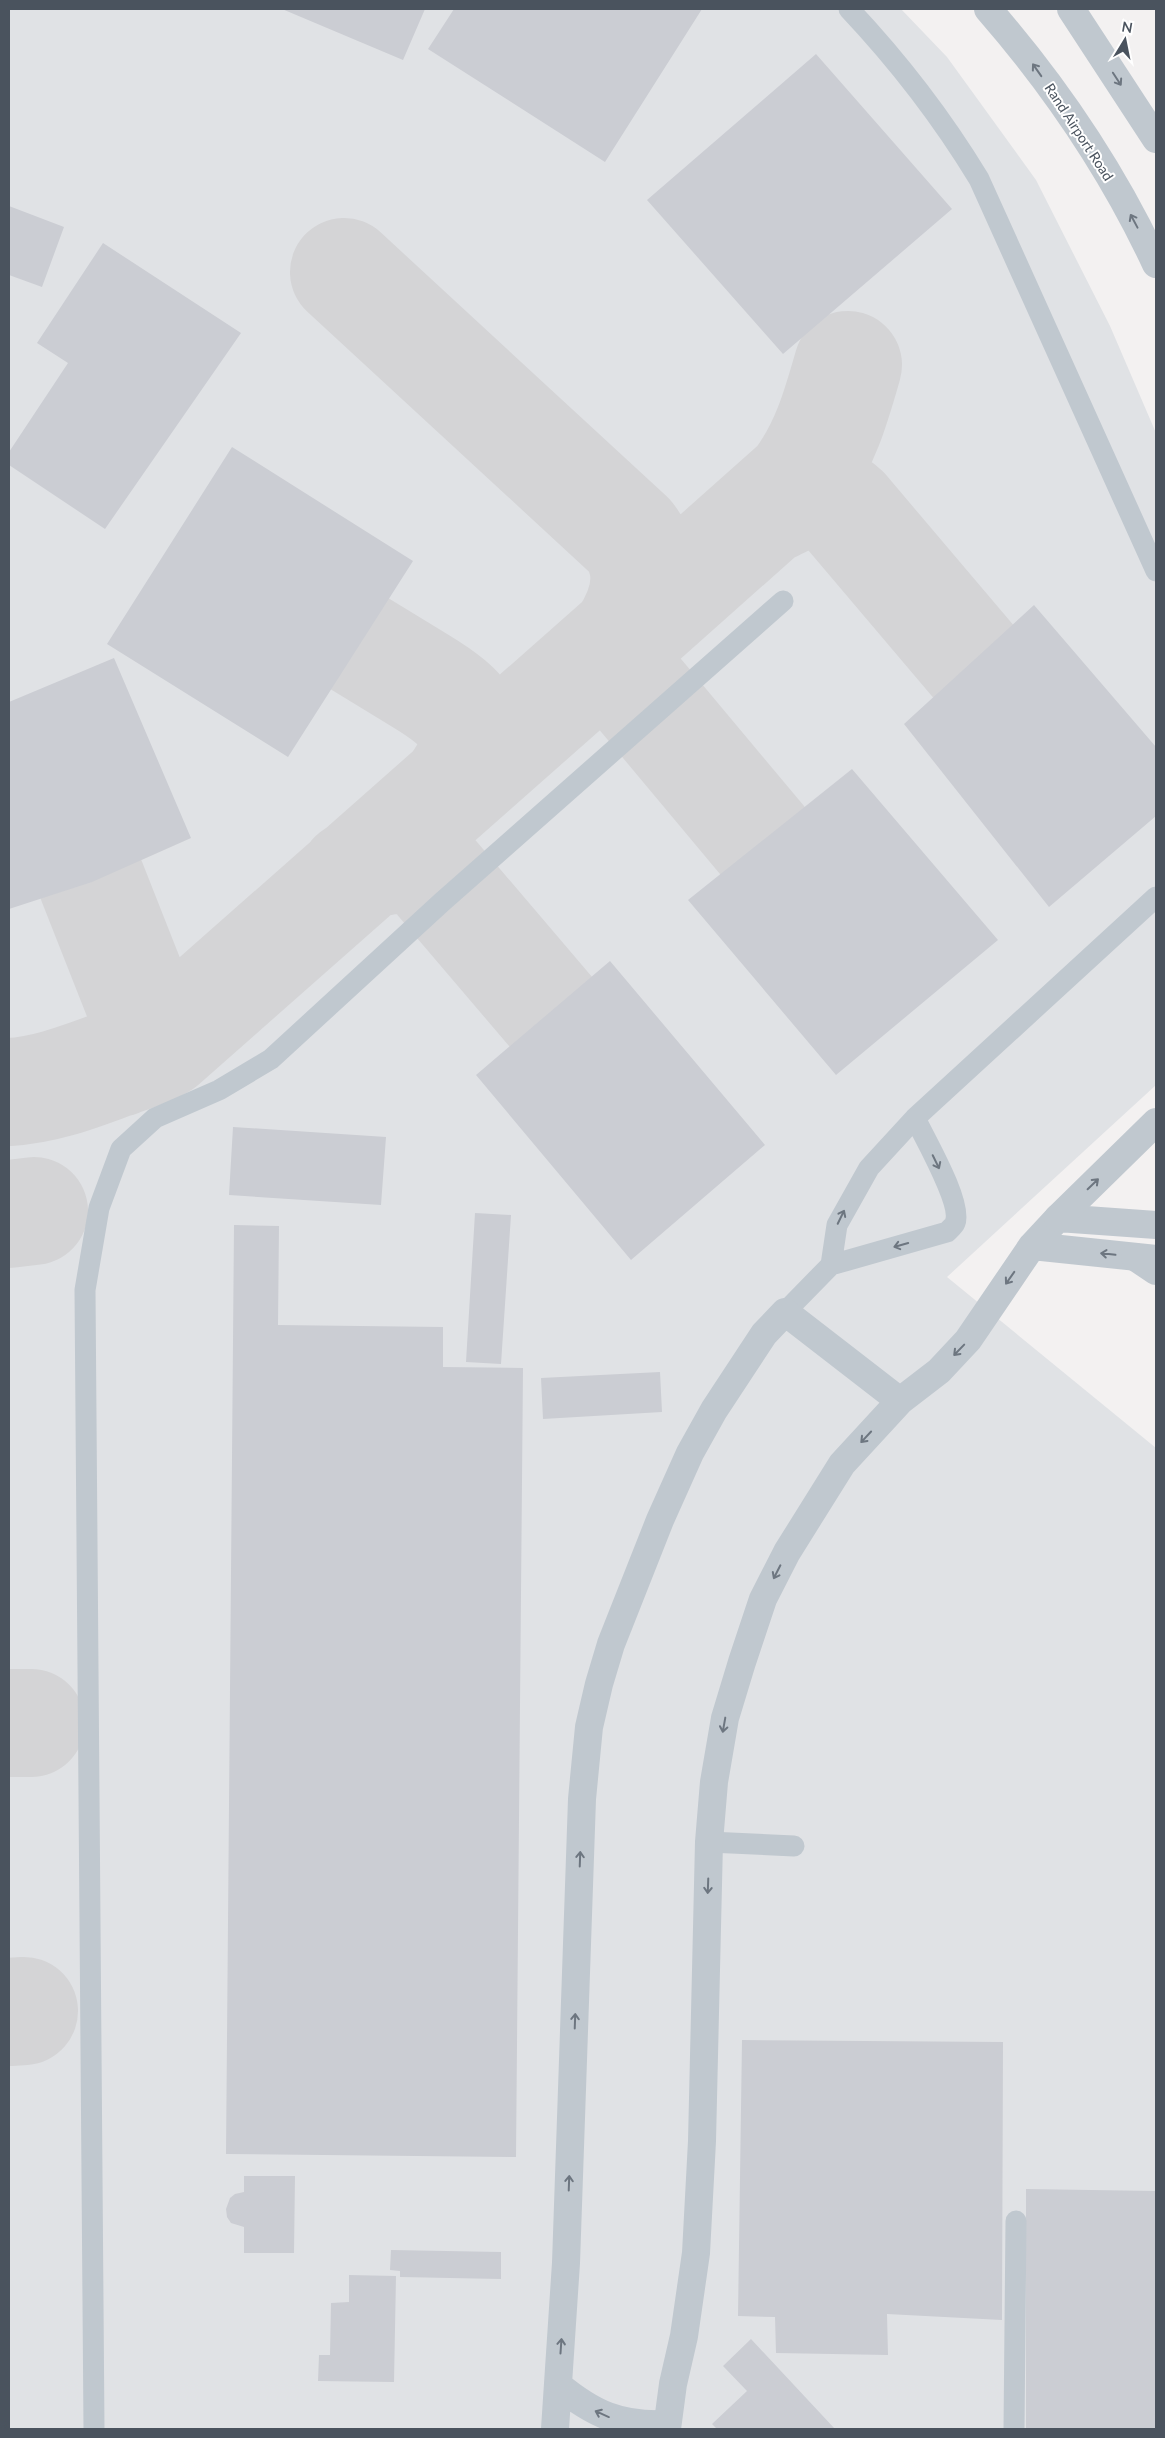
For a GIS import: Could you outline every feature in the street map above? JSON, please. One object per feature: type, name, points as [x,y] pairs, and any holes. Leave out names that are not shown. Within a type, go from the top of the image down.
[{"type":"street","name":"Rand Airport Road","points":[[988,9],[1024,50],[1097,155],[1156,264]]},
{"type":"street","points":[[1071,9],[1156,139]]},
{"type":"street","points":[[558,2385],[582,2404],[605,2417],[632,2423],[667,2427],[684,2336],[696,2252],[702,2141],[709,1842],[714,1782],[725,1718],[763,1600],[787,1552],[842,1464],[900,1401],[939,1371],[968,1340],[1032,1246],[1156,1122]]},
{"type":"street","points":[[1058,1218],[1156,1225]]},
{"type":"street","points":[[1032,1246],[1149,1263]]},
{"type":"street","points":[[555,2429],[566,2263],[582,1798],[589,1728],[611,1644],[660,1520],[690,1453],[714,1410],[754,1348],[785,1312],[900,1401]]},
{"type":"lane","points":[[849,9],[916,87],[957,143],[979,179],[1156,571]]},
{"type":"lane","points":[[94,2429],[85,1290],[99,1208],[121,1149],[155,1118],[219,1090],[271,1059],[442,902],[783,601]]},
{"type":"lane","points":[[831,1265],[837,1225],[869,1168],[916,1118],[1156,897]]},
{"type":"lane","points":[[785,1312],[831,1265],[947,1232],[955,1225],[957,1214],[952,1192],[916,1118]]},
{"type":"lane","points":[[709,1842],[794,1846]]},
{"type":"lane","points":[[1014,2429],[1016,2220]]},
{"type":"shaded area","points":[[9,9],[901,9],[947,57],[1036,180],[1110,326],[1156,433],[1156,1085],[947,1277],[1156,1448],[1156,2429],[9,2429]]},
{"type":"building","points":[[282,9],[425,9],[403,60]]},
{"type":"building","points":[[454,9],[702,9],[605,162],[428,49]]},
{"type":"building","points":[[816,54],[952,209],[783,354],[647,200]]},
{"type":"building","points":[[9,206],[64,227],[42,287],[9,275]]},
{"type":"building","points":[[103,243],[241,333],[105,529],[9,465],[9,452],[68,363],[37,343]]},
{"type":"building","points":[[232,447],[413,561],[288,757],[107,644]]},
{"type":"building","points":[[1034,605],[1156,747],[1156,816],[1049,907],[904,724]]},
{"type":"building","points":[[114,658],[191,838],[92,882],[9,909],[9,702]]},
{"type":"building","points":[[852,769],[998,940],[836,1075],[688,900]]},
{"type":"building","points":[[610,961],[765,1145],[631,1260],[476,1075]]},
{"type":"building","points":[[233,1127],[386,1137],[381,1205],[229,1195]]},
{"type":"building","points":[[475,1213],[511,1215],[501,1364],[466,1362]]},
{"type":"building","points":[[234,1225],[279,1226],[278,1325],[443,1327],[443,1367],[523,1368],[516,2157],[226,2154]]},
{"type":"building","points":[[660,1372],[662,1412],[543,1419],[541,1378]]},
{"type":"building","points":[[742,2040],[1003,2042],[1002,2320],[887,2314],[888,2355],[776,2353],[775,2317],[738,2316]]},
{"type":"building","points":[[244,2176],[295,2176],[294,2253],[244,2253],[244,2227],[231,2223],[227,2217],[226,2209],[230,2198],[235,2194],[244,2192]]},
{"type":"building","points":[[1026,2189],[1156,2191],[1156,2429],[1026,2429]]},
{"type":"building","points":[[391,2250],[501,2252],[501,2279],[400,2277],[400,2271],[390,2270]]},
{"type":"building","points":[[349,2275],[396,2276],[394,2382],[318,2381],[319,2355],[330,2355],[331,2303],[349,2302]]},
{"type":"building","points":[[751,2339],[835,2429],[717,2429],[712,2424],[747,2391],[723,2366]]},
{"type":"taxiway","points":[[9,1092],[23,1091],[64,1082],[140,1055],[163,1044],[624,637],[637,613],[644,587],[644,574],[638,548],[630,536],[344,272]]},
{"type":"taxiway","points":[[624,637],[798,482],[816,454],[829,426],[848,365]]},
{"type":"taxiway","points":[[769,510],[789,500],[808,495],[817,495],[835,502],[845,510],[973,661]]},
{"type":"taxiway","points":[[360,644],[436,691],[462,713],[469,725],[473,738],[472,752],[465,769],[453,788]]},
{"type":"taxiway","points":[[571,684],[587,677],[603,675],[619,678],[634,687],[762,840]]},
{"type":"taxiway","points":[[353,875],[371,865],[391,860],[411,862],[430,870],[551,1012]]},
{"type":"taxiway","points":[[92,882],[148,1024],[142,1042],[134,1051],[118,1063]]},
{"type":"taxiway","points":[[9,1214],[34,1211]]},
{"type":"taxiway","points":[[9,1723],[31,1723]]},
{"type":"taxiway","points":[[9,2012],[24,2011]]}]
